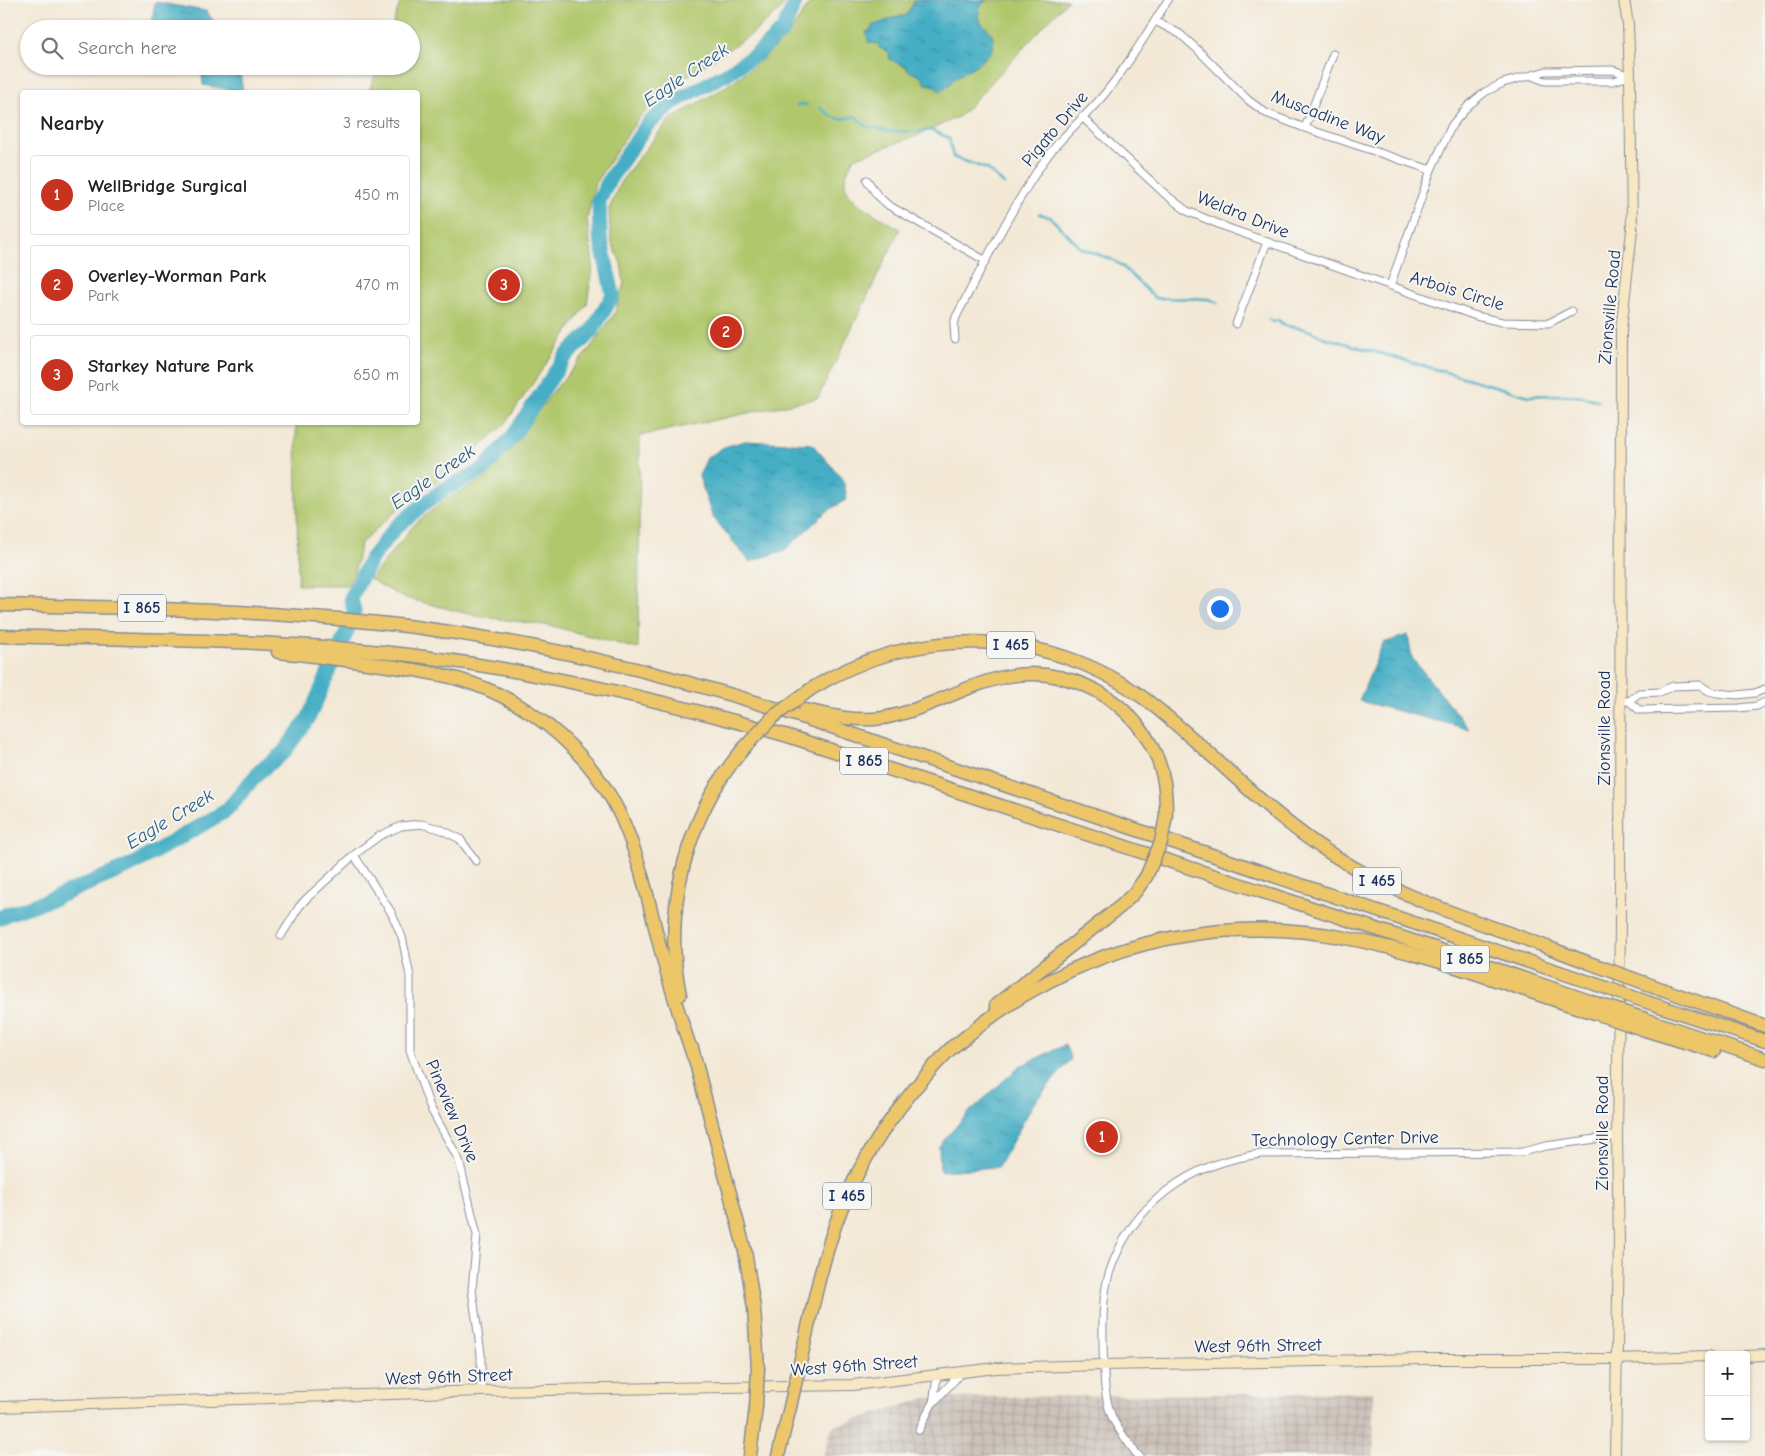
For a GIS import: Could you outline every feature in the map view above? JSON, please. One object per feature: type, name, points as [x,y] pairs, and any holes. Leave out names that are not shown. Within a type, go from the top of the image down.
[{"type":"highway","name":"I 865","points":[[0,604],[187,609],[285,614],[393,625],[482,637],[553,650],[663,676],[739,697],[1765,1041]]},
{"type":"highway","name":"I 865","points":[[0,636],[209,642],[381,652],[558,678],[653,699],[724,718],[860,759],[1594,1008]]},
{"type":"highway","name":"I 465","points":[[750,1456],[756,1407],[758,1368],[754,1308],[745,1251],[693,1056],[677,972],[675,931],[679,889],[691,841],[705,808],[718,783],[744,748],[773,717],[811,689],[837,674],[866,661],[898,650],[930,644],[966,642],[1001,643],[1042,650],[1076,661],[1112,677],[1145,699],[1296,828],[1348,864],[1389,887],[1416,899],[1765,1026]]},
{"type":"highway","points":[[270,647],[456,678],[499,695],[528,712],[555,732],[590,768],[615,806],[631,841],[676,1007],[693,1056]]},
{"type":"highway","points":[[739,697],[835,717],[869,719],[894,716],[986,682],[1008,676],[1032,674],[1069,679],[1106,695],[1128,713],[1151,744],[1160,765],[1165,790],[1166,816],[1161,842],[1146,877],[1135,892],[1120,906],[986,1013],[947,1052]]},
{"type":"highway","name":"I 465","points":[[778,1456],[826,1254],[848,1192],[869,1151],[893,1114],[920,1080],[947,1052],[990,1017],[1013,1002],[1032,990],[1085,963],[1161,940],[1200,932],[1284,930],[1325,934],[1348,938],[1443,963],[1594,1008],[1765,1066]]},
{"type":"highway","points":[[1645,1025],[1765,1059]]},
{"type":"main road","name":"Zionsville Road","points":[[1615,1456],[1619,1242],[1617,1136],[1625,701],[1621,330],[1632,230],[1630,76],[1628,25],[1624,0]]},
{"type":"main road","name":"West 96th Street","points":[[0,1407],[481,1392],[852,1386],[996,1368],[1428,1359],[1616,1359],[1705,1356]]},
{"type":"main road","points":[[1750,1356],[1765,1356]]},
{"type":"street","name":"Pigato Drive","points":[[955,339],[954,325],[956,317],[1019,201],[1046,158],[1082,117],[1101,99],[1120,75],[1168,0]]},
{"type":"street","name":"Muscadine Way","points":[[1155,21],[1180,34],[1248,100],[1266,112],[1305,128],[1430,170]]},
{"type":"street","points":[[1305,128],[1333,54]]},
{"type":"street","points":[[1390,286],[1430,170],[1452,125],[1469,105],[1485,92],[1503,83],[1546,71],[1613,70],[1630,76]]},
{"type":"street","name":"Weldra Drive","points":[[1082,117],[1165,194],[1187,211],[1390,286]]},
{"type":"street","points":[[867,180],[882,201],[888,206],[986,261]]},
{"type":"street","points":[[1236,324],[1267,242]]},
{"type":"street","name":"Arbois Circle","points":[[1390,286],[1476,316],[1502,322],[1549,323],[1572,311]]},
{"type":"street","points":[[1765,689],[1755,693],[1738,695],[1709,691],[1700,685],[1673,686],[1660,692],[1639,693],[1625,701],[1639,710],[1739,708],[1757,706],[1765,702]]},
{"type":"street","points":[[281,936],[298,907],[354,855],[379,836],[401,826],[421,824],[440,829],[460,839],[476,861]]},
{"type":"street","name":"Pineview Drive","points":[[354,855],[391,912],[402,937],[410,976],[410,1050],[430,1107],[459,1160],[477,1235],[472,1290],[481,1354],[481,1392]]},
{"type":"street","name":"Technology Center Drive","points":[[1139,1456],[1112,1419],[1105,1394],[1103,1306],[1109,1275],[1116,1256],[1132,1227],[1143,1212],[1169,1188],[1199,1171],[1230,1159],[1262,1154],[1522,1152],[1546,1146],[1617,1136]]},
{"type":"street","points":[[919,1430],[932,1404],[960,1373]]},
{"type":"street","points":[[932,1404],[937,1376]]},
{"type":"shaded area","points":[[1373,1392],[1374,1456],[823,1456],[832,1427],[926,1398]]},
{"type":"green space","points":[[401,0],[786,0],[780,10],[752,34],[673,85],[638,119],[595,183],[587,220],[593,265],[587,304],[505,424],[459,465],[398,509],[361,543],[354,573],[348,585],[298,585],[296,425],[420,425],[420,90],[370,90],[375,75],[420,75],[420,20],[394,20]]},
{"type":"green space","points":[[812,0],[1068,0],[960,116],[917,136],[854,158],[845,177],[848,191],[860,204],[900,229],[818,398],[640,436],[638,649],[552,626],[476,616],[402,597],[370,579],[415,524],[445,500],[487,477],[556,388],[588,351],[615,313],[624,283],[621,263],[611,241],[609,209],[620,183],[640,156],[669,120],[722,89],[753,67],[786,38]]},
{"type":"water","points":[[915,0],[987,0],[981,5],[978,16],[992,35],[993,44],[991,50],[982,61],[940,91],[932,85],[926,84],[920,76],[907,70],[907,67],[889,59],[890,55],[887,51],[879,48],[879,44],[869,43],[866,32],[872,29],[872,26],[898,16],[906,16]]},
{"type":"water","points":[[155,2],[206,11],[213,20],[152,20]]},
{"type":"water","points":[[202,75],[240,75],[243,90],[232,90],[203,85]]},
{"type":"water","points":[[745,441],[812,444],[843,479],[847,499],[826,512],[785,550],[750,562],[712,516],[699,476],[707,458],[724,447]]},
{"type":"water","points":[[1408,635],[1412,658],[1469,729],[1359,701],[1383,643]]},
{"type":"water","points":[[1065,1045],[1071,1059],[1034,1103],[998,1167],[940,1171],[939,1146],[966,1115],[1020,1066]]},
{"type":"waterway","name":"Eagle Creek","points":[[0,918],[52,899],[130,866],[226,811],[260,771],[283,753],[308,719],[345,636],[354,611],[351,598],[370,560],[395,528],[419,508],[443,490],[484,469],[513,436],[565,357],[592,331],[613,295],[600,236],[599,201],[609,180],[647,125],[672,103],[726,74],[758,53],[783,30],[796,0]]},
{"type":"waterway","points":[[797,106],[807,105]]},
{"type":"waterway","points":[[820,108],[836,118],[844,119],[855,116],[866,126],[888,131],[931,130],[949,138],[953,157],[987,169],[1004,184]]},
{"type":"waterway","points":[[1039,214],[1050,217],[1081,248],[1113,260],[1122,266],[1155,298],[1209,299],[1218,303]]},
{"type":"waterway","points":[[1268,319],[1274,322],[1278,320],[1291,327],[1306,329],[1323,337],[1529,396],[1573,396],[1598,401]]},
{"type":"place","name":"Starkey Nature Park","points":[[504,285]]},
{"type":"place","name":"Overley-Worman Park","points":[[726,332]]},
{"type":"place","name":"WellBridge Surgical","points":[[1102,1137]]}]
